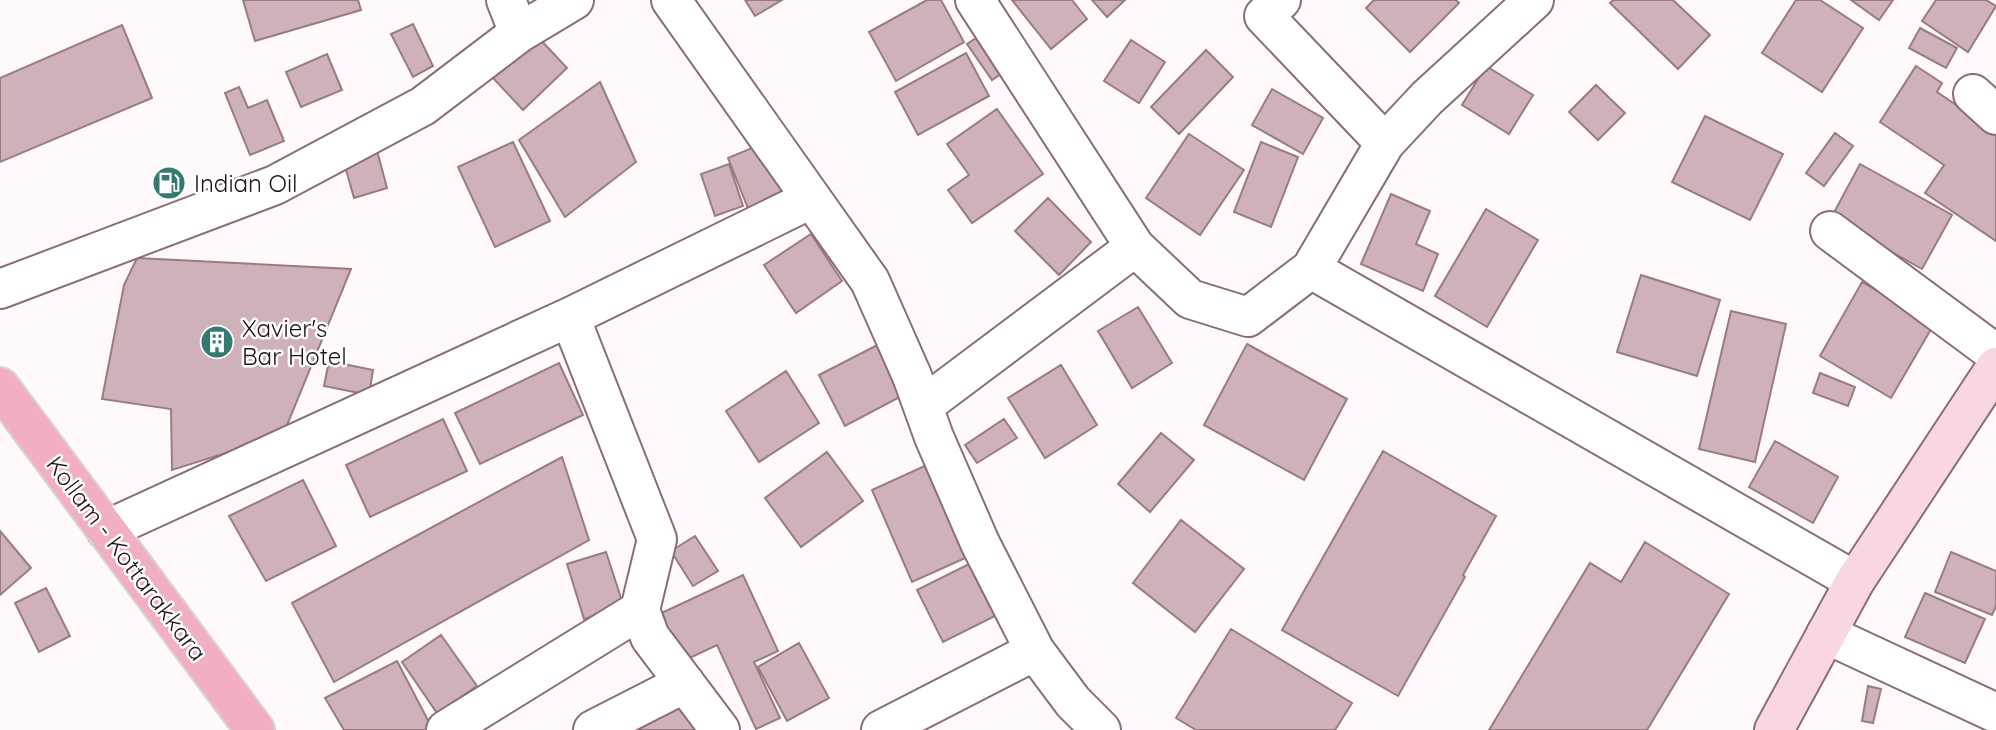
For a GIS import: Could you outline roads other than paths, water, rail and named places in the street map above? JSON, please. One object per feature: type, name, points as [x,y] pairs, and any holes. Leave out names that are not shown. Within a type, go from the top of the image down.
[{"type":"main road","name":"Kollam - Kottarakkara","points":[[0,387],[255,730]]},
{"type":"street","points":[[0,289],[275,185],[423,106],[512,17],[573,0]]},
{"type":"street","points":[[671,0],[870,281],[980,543],[1035,651],[1073,702],[1101,730]]},
{"type":"street","points":[[975,0],[1135,247],[1191,299],[1248,317],[1311,269],[1385,144],[1427,98],[1534,0]]},
{"type":"street","points":[[1281,0],[1264,16],[1385,144]]},
{"type":"street","points":[[106,530],[570,317],[811,199]]},
{"type":"street","points":[[1830,231],[1996,354]]},
{"type":"street","points":[[923,405],[1135,247]]},
{"type":"street","points":[[1311,269],[1855,581]]},
{"type":"street","points":[[570,317],[657,539],[640,610],[650,638],[720,730]]},
{"type":"street","points":[[1774,730],[1855,581],[1996,367]]},
{"type":"street","points":[[446,730],[640,610]]},
{"type":"street","points":[[1826,634],[1996,713]]},
{"type":"street","points":[[881,730],[1035,651]]},
{"type":"street","points":[[593,730],[685,683]]},
{"type":"place","name":"Indian Oil","points":[[169,183]]},
{"type":"place","name":"Xavier's Bar Hotel","points":[[217,342]]}]
